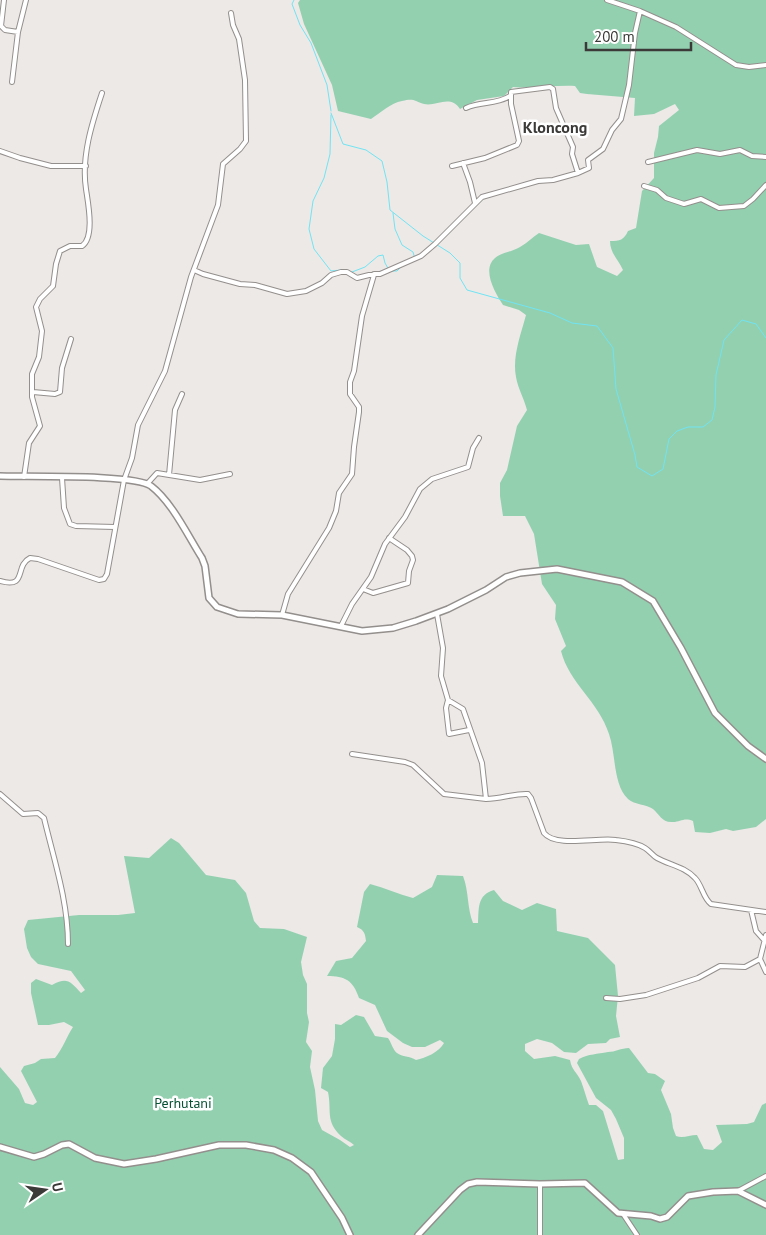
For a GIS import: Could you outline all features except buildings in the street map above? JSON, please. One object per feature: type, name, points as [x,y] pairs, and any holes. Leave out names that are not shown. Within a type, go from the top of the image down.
[{"type":"street","points":[[4,0],[1,26],[5,30],[18,32]]},
{"type":"street","points":[[12,82],[18,32],[26,0]]},
{"type":"street","points":[[607,0],[640,11],[676,27],[732,64],[749,68],[766,65]]},
{"type":"street","points":[[194,270],[240,284],[255,285],[287,294],[306,291],[322,283],[331,275],[341,272],[347,272],[357,278],[380,274],[421,256],[485,196],[538,181],[553,180],[589,168],[588,160],[603,149],[612,130],[620,120],[629,85],[634,40],[640,11]]},
{"type":"street","points":[[0,581],[11,583],[16,581],[20,577],[25,560],[33,558],[98,580],[104,579],[107,574],[124,480],[132,458],[139,422],[165,371],[194,270],[218,205],[223,164],[243,146],[246,138],[245,80],[239,39],[232,25],[231,13]]},
{"type":"street","points":[[452,166],[490,156],[519,144],[510,96],[512,91],[548,87],[553,89],[556,108],[573,147],[572,154],[578,172]]},
{"type":"street","points":[[24,477],[29,444],[40,426],[32,400],[32,374],[39,357],[42,331],[36,307],[40,299],[53,286],[60,251],[70,246],[83,245],[87,238],[90,215],[86,188],[86,166],[90,133],[102,94]]},
{"type":"street","points":[[466,108],[510,96]]},
{"type":"street","points":[[648,162],[697,150],[720,154],[740,150],[752,156],[766,157]]},
{"type":"street","points":[[0,151],[51,166],[86,166]]},
{"type":"street","points":[[463,163],[475,204]]},
{"type":"street","points":[[644,186],[658,190],[666,198],[688,203],[701,199],[720,208],[745,205],[766,185]]},
{"type":"street","points":[[282,615],[288,594],[329,528],[336,511],[339,493],[352,474],[359,412],[357,403],[350,394],[350,382],[354,371],[362,316],[375,276],[374,274]]},
{"type":"street","points":[[33,392],[55,394],[60,392],[62,368],[71,339]]},
{"type":"street","points":[[169,475],[175,410],[182,394]]},
{"type":"street","points":[[341,626],[352,604],[371,577],[389,538],[405,517],[424,486],[432,479],[469,466],[473,448],[479,438]]},
{"type":"street","points":[[148,484],[156,473],[200,480],[230,474]]},
{"type":"street","points":[[0,476],[100,478],[148,484],[164,499],[202,558],[205,566],[207,594],[210,602],[217,607],[238,614],[282,615],[362,630],[381,630],[406,624],[442,611],[480,593],[506,577],[520,573],[557,569],[622,582],[653,600],[715,713],[748,746],[766,759]]},
{"type":"street","points":[[62,478],[64,508],[70,524],[76,526],[116,527]]},
{"type":"street","points":[[362,589],[373,593],[408,583],[409,571],[413,560],[412,556],[407,550],[389,538]]},
{"type":"street","points":[[442,611],[443,648],[441,676],[448,700],[446,712],[447,729],[449,734],[469,730]]},
{"type":"street","points":[[448,700],[463,709],[482,764],[486,798]]},
{"type":"street","points":[[352,754],[405,762],[413,765],[444,794],[486,798],[528,794],[543,831],[547,836],[571,841],[608,839],[638,845],[657,858],[693,875],[700,884],[707,901],[711,904],[766,912]]},
{"type":"street","points":[[0,794],[24,814],[38,813],[44,818],[63,894],[68,944]]},
{"type":"street","points":[[751,910],[756,931],[764,940]]},
{"type":"street","points":[[766,935],[760,959],[766,972]]},
{"type":"street","points":[[606,998],[620,999],[646,994],[698,978],[720,966],[745,967],[760,959]]},
{"type":"street","points":[[0,1147],[34,1157],[69,1144],[95,1158],[124,1164],[219,1146],[246,1145],[274,1150],[292,1158],[311,1172],[342,1218],[350,1235]]},
{"type":"street","points":[[738,1191],[766,1176]]},
{"type":"street","points":[[418,1235],[460,1190],[468,1184],[483,1182],[585,1183],[613,1210],[623,1214],[663,1219],[690,1195],[727,1190],[738,1191],[766,1205]]},
{"type":"street","points":[[540,1184],[540,1235]]},
{"type":"street","points":[[623,1214],[637,1235]]},
{"type":"green space","points":[[300,0],[766,0],[766,819],[756,827],[733,831],[726,829],[710,833],[695,832],[693,821],[665,821],[653,809],[631,801],[623,793],[617,778],[609,734],[598,712],[570,673],[561,651],[566,646],[555,619],[556,605],[542,584],[534,534],[525,516],[503,516],[500,496],[500,483],[507,470],[517,426],[527,410],[518,386],[515,369],[518,346],[526,315],[519,310],[503,305],[491,282],[489,269],[491,263],[498,256],[520,247],[539,233],[576,245],[589,244],[597,267],[617,276],[623,270],[613,253],[610,241],[621,239],[628,231],[636,228],[642,191],[654,178],[654,153],[659,126],[679,110],[675,104],[654,114],[634,116],[635,98],[580,93],[575,86],[567,86],[513,87],[504,96],[477,100],[460,109],[452,102],[424,104],[414,100],[406,100],[390,106],[371,119],[338,111],[332,85],[304,24],[298,3]]},
{"type":"green space","name":"Perhutani","points":[[171,838],[179,843],[206,875],[235,880],[246,893],[254,921],[260,928],[284,929],[307,937],[301,962],[307,984],[307,1013],[309,1022],[306,1042],[312,1051],[310,1067],[315,1090],[318,1121],[322,1130],[350,1147],[354,1145],[336,1131],[330,1116],[328,1092],[321,1088],[323,1068],[332,1056],[335,1024],[341,1025],[356,1015],[364,1017],[375,1036],[388,1038],[397,1053],[416,1060],[432,1054],[444,1043],[440,1040],[425,1047],[412,1047],[403,1043],[387,1031],[375,1005],[359,998],[348,980],[327,976],[336,961],[352,958],[366,941],[364,932],[357,927],[364,892],[370,884],[413,898],[432,887],[437,875],[463,876],[473,923],[478,923],[479,907],[484,895],[494,890],[503,901],[522,910],[537,903],[556,909],[557,931],[588,938],[615,965],[618,996],[616,1016],[620,1037],[610,1039],[606,1043],[588,1044],[576,1053],[564,1052],[552,1043],[537,1039],[525,1044],[525,1051],[534,1059],[555,1056],[570,1060],[581,1081],[589,1105],[596,1105],[603,1111],[618,1160],[624,1159],[624,1138],[611,1110],[596,1098],[577,1063],[583,1057],[629,1048],[648,1073],[655,1074],[665,1081],[661,1090],[671,1114],[676,1136],[697,1135],[704,1149],[713,1150],[722,1142],[716,1125],[754,1122],[762,1105],[766,1103],[766,1235],[0,1235],[0,1067],[19,1089],[25,1103],[33,1105],[37,1102],[21,1071],[24,1066],[41,1059],[55,1058],[73,1027],[64,1022],[38,1025],[31,993],[31,983],[36,979],[52,985],[61,981],[68,981],[81,993],[85,990],[71,971],[38,964],[31,957],[27,948],[24,929],[28,920],[79,915],[135,913],[124,856],[149,858]]},
{"type":"waterway","points":[[294,0],[292,4],[300,25],[311,43],[327,85],[331,111]]},
{"type":"waterway","points":[[331,113],[343,144],[366,150],[382,161],[387,182],[390,210],[423,236],[450,253],[460,263],[460,278],[467,290],[550,313],[572,323],[597,326],[613,348],[616,389],[637,467],[652,476],[663,469],[669,439],[677,431],[688,427],[703,427],[712,420],[715,407],[716,375],[724,340],[742,320],[756,324],[766,338]]},
{"type":"waterway","points":[[331,115],[330,154],[324,178],[313,201],[309,229],[314,249],[331,271],[341,270]]},
{"type":"waterway","points":[[393,213],[395,229],[402,245],[413,252],[415,259]]},
{"type":"waterway","points":[[352,272],[365,267],[378,256],[383,255],[389,270]]},
{"type":"waterway","points":[[392,271],[397,271],[401,267]]},
{"type":"district","name":"Kloncong","points":[[555,127]]}]
